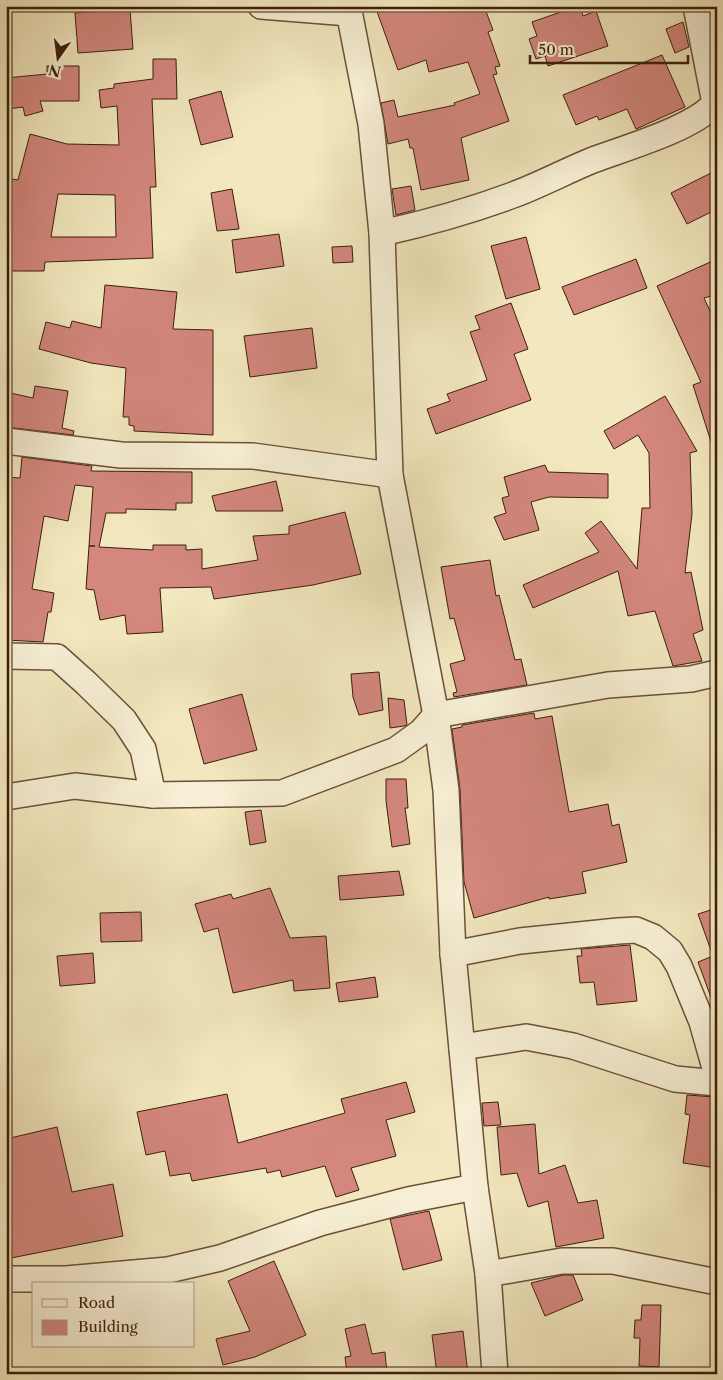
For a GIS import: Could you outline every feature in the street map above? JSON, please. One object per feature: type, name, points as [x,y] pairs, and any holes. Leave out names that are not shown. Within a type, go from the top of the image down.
[{"type":"street","points":[[261,6],[348,10],[371,124],[382,233],[390,474],[436,715],[446,790],[453,954],[475,1187],[488,1274],[495,1374]]},
{"type":"street","points":[[382,233],[458,215],[515,194],[558,174],[668,132],[709,111],[716,104],[696,6]]},
{"type":"street","points":[[6,441],[121,455],[254,456],[390,474]]},
{"type":"street","points":[[6,656],[57,657],[86,683],[124,720],[143,750],[152,795]]},
{"type":"street","points":[[6,798],[75,786],[152,795],[282,792],[396,750],[421,732],[436,715],[608,685],[691,679],[717,673]]},
{"type":"street","points":[[453,954],[520,941],[618,931],[636,930],[653,937],[670,951],[679,966],[702,1022],[717,1075]]},
{"type":"street","points":[[462,1047],[526,1037],[573,1046],[675,1079],[717,1083]]},
{"type":"street","points":[[6,1279],[66,1279],[168,1270],[220,1258],[320,1223],[408,1200],[475,1187]]},
{"type":"street","points":[[488,1274],[562,1262],[613,1261],[717,1282]]},
{"type":"building","points":[[375,6],[484,6],[493,30],[488,32],[500,66],[495,67],[497,74],[493,75],[509,121],[461,138],[469,180],[421,190],[413,148],[410,148],[408,139],[388,144],[381,103],[394,100],[398,117],[455,105],[454,103],[480,94],[468,62],[429,72],[426,60],[398,70]]},
{"type":"building","points":[[580,6],[583,16],[596,11],[608,46],[548,66],[545,56],[536,59],[529,39],[537,36],[532,22]]},
{"type":"building","points":[[130,9],[133,49],[78,53],[75,13]]},
{"type":"building","points":[[683,22],[689,47],[675,53],[666,29]]},
{"type":"building","points":[[662,55],[685,107],[636,129],[627,109],[599,120],[597,116],[576,125],[563,95]]},
{"type":"building","points":[[153,59],[176,59],[177,99],[152,99],[156,187],[150,187],[153,258],[45,262],[44,271],[6,271],[6,178],[18,180],[30,134],[67,144],[119,145],[117,106],[101,108],[99,90],[114,88],[114,84],[153,79]],"holes":[[[58,194],[115,195],[116,237],[51,237]]]},
{"type":"building","points":[[47,66],[79,66],[79,101],[40,101],[43,111],[25,116],[23,107],[8,109],[6,78],[47,74]]},
{"type":"building","points":[[221,91],[233,137],[201,145],[189,100]]},
{"type":"building","points":[[717,170],[717,209],[687,224],[671,193]]},
{"type":"building","points":[[411,186],[415,210],[396,215],[392,189]]},
{"type":"building","points":[[232,189],[239,229],[217,231],[211,193]]},
{"type":"building","points":[[279,234],[284,266],[236,273],[232,240]]},
{"type":"building","points":[[526,237],[540,289],[506,299],[491,246]]},
{"type":"building","points":[[352,246],[353,262],[333,263],[332,247]]},
{"type":"building","points":[[636,259],[647,288],[574,315],[562,287]]},
{"type":"building","points":[[717,259],[717,309],[711,296],[704,298],[717,326],[717,448],[713,448],[693,385],[701,382],[657,286]]},
{"type":"building","points":[[105,285],[177,292],[173,329],[213,330],[213,435],[134,431],[134,426],[129,425],[129,417],[123,417],[126,368],[91,363],[39,349],[46,322],[70,328],[72,321],[101,328]]},
{"type":"building","points":[[511,303],[528,349],[514,354],[531,400],[436,434],[427,409],[450,401],[447,394],[487,380],[470,332],[480,329],[475,316]]},
{"type":"building","points":[[312,328],[317,368],[250,377],[244,336]]},
{"type":"building","points":[[35,386],[68,391],[62,428],[74,431],[73,435],[6,427],[6,392],[33,398]]},
{"type":"building","points":[[665,396],[697,451],[690,453],[692,514],[685,573],[691,572],[703,630],[693,634],[702,661],[673,666],[655,611],[628,616],[618,571],[533,608],[523,585],[599,552],[585,533],[601,521],[637,569],[642,508],[650,508],[649,453],[638,435],[614,449],[604,431]]},
{"type":"building","points":[[22,457],[92,466],[91,471],[192,472],[192,503],[176,503],[176,510],[126,509],[126,513],[106,513],[99,547],[153,550],[153,545],[186,545],[186,550],[202,549],[202,569],[258,560],[253,536],[289,534],[289,526],[345,512],[361,574],[313,585],[214,599],[211,587],[160,588],[163,632],[127,634],[125,615],[100,620],[94,590],[86,589],[93,487],[75,485],[68,521],[44,516],[32,589],[54,593],[51,612],[48,612],[43,642],[6,640],[6,477],[20,478]]},
{"type":"building","points":[[545,465],[548,472],[608,474],[608,498],[549,497],[531,502],[539,530],[504,540],[494,517],[506,513],[502,498],[509,496],[504,477]]},
{"type":"building","points":[[276,481],[283,511],[216,511],[212,496]]},
{"type":"building","points":[[490,560],[496,596],[499,595],[515,660],[521,659],[527,685],[454,697],[453,693],[457,692],[450,664],[465,660],[454,618],[450,619],[441,567]]},
{"type":"building","points":[[379,672],[383,710],[359,715],[353,697],[351,674]]},
{"type":"building","points":[[242,694],[257,750],[204,764],[189,709]]},
{"type":"building","points":[[388,698],[404,700],[407,725],[390,728]]},
{"type":"building","points":[[534,713],[535,719],[552,716],[569,812],[608,804],[612,826],[619,824],[627,862],[582,872],[586,893],[549,899],[549,897],[474,918],[464,882],[460,789],[452,729],[462,727],[462,725]]},
{"type":"building","points":[[386,779],[406,779],[408,808],[405,808],[410,844],[392,847],[386,801]]},
{"type":"building","points":[[261,810],[266,842],[250,845],[245,812]]},
{"type":"building","points":[[399,871],[404,895],[340,900],[338,876]]},
{"type":"building","points":[[270,888],[290,938],[326,936],[330,988],[294,991],[293,980],[233,993],[218,928],[204,932],[195,904],[231,894],[233,899]]},
{"type":"building","points":[[717,908],[717,1008],[715,1008],[698,962],[713,956],[698,914]]},
{"type":"building","points":[[141,912],[142,941],[101,942],[100,913]]},
{"type":"building","points":[[630,945],[637,1001],[597,1005],[594,982],[580,983],[577,956],[582,956],[581,949]]},
{"type":"building","points":[[93,953],[95,983],[60,986],[57,956]]},
{"type":"building","points":[[375,977],[378,997],[339,1002],[336,983]]},
{"type":"building","points":[[406,1082],[415,1112],[386,1120],[396,1156],[351,1168],[359,1190],[336,1197],[325,1166],[282,1177],[280,1170],[267,1173],[266,1168],[192,1181],[190,1173],[170,1176],[165,1151],[146,1155],[137,1112],[227,1094],[238,1143],[345,1113],[341,1099]]},
{"type":"building","points":[[687,1095],[715,1097],[712,1120],[717,1121],[717,1168],[683,1163],[690,1115],[685,1114]]},
{"type":"building","points":[[498,1102],[501,1125],[484,1126],[482,1103]]},
{"type":"building","points":[[535,1124],[539,1174],[565,1165],[578,1203],[597,1200],[604,1238],[556,1247],[548,1201],[528,1207],[517,1173],[501,1175],[497,1127]]},
{"type":"building","points":[[57,1127],[72,1192],[113,1184],[123,1236],[6,1259],[6,1139]]},
{"type":"building","points":[[429,1211],[442,1260],[403,1270],[390,1219]]},
{"type":"building","points":[[274,1261],[306,1335],[255,1357],[223,1365],[216,1339],[250,1331],[228,1281]]},
{"type":"building","points":[[563,1275],[573,1275],[583,1300],[545,1316],[531,1283]]},
{"type":"building","points":[[642,1305],[661,1305],[659,1367],[639,1366],[640,1338],[634,1338],[635,1320],[641,1320]]},
{"type":"building","points":[[365,1324],[372,1354],[385,1352],[387,1374],[347,1374],[345,1357],[351,1356],[345,1329]]},
{"type":"building","points":[[463,1331],[468,1374],[437,1374],[432,1335]]}]
